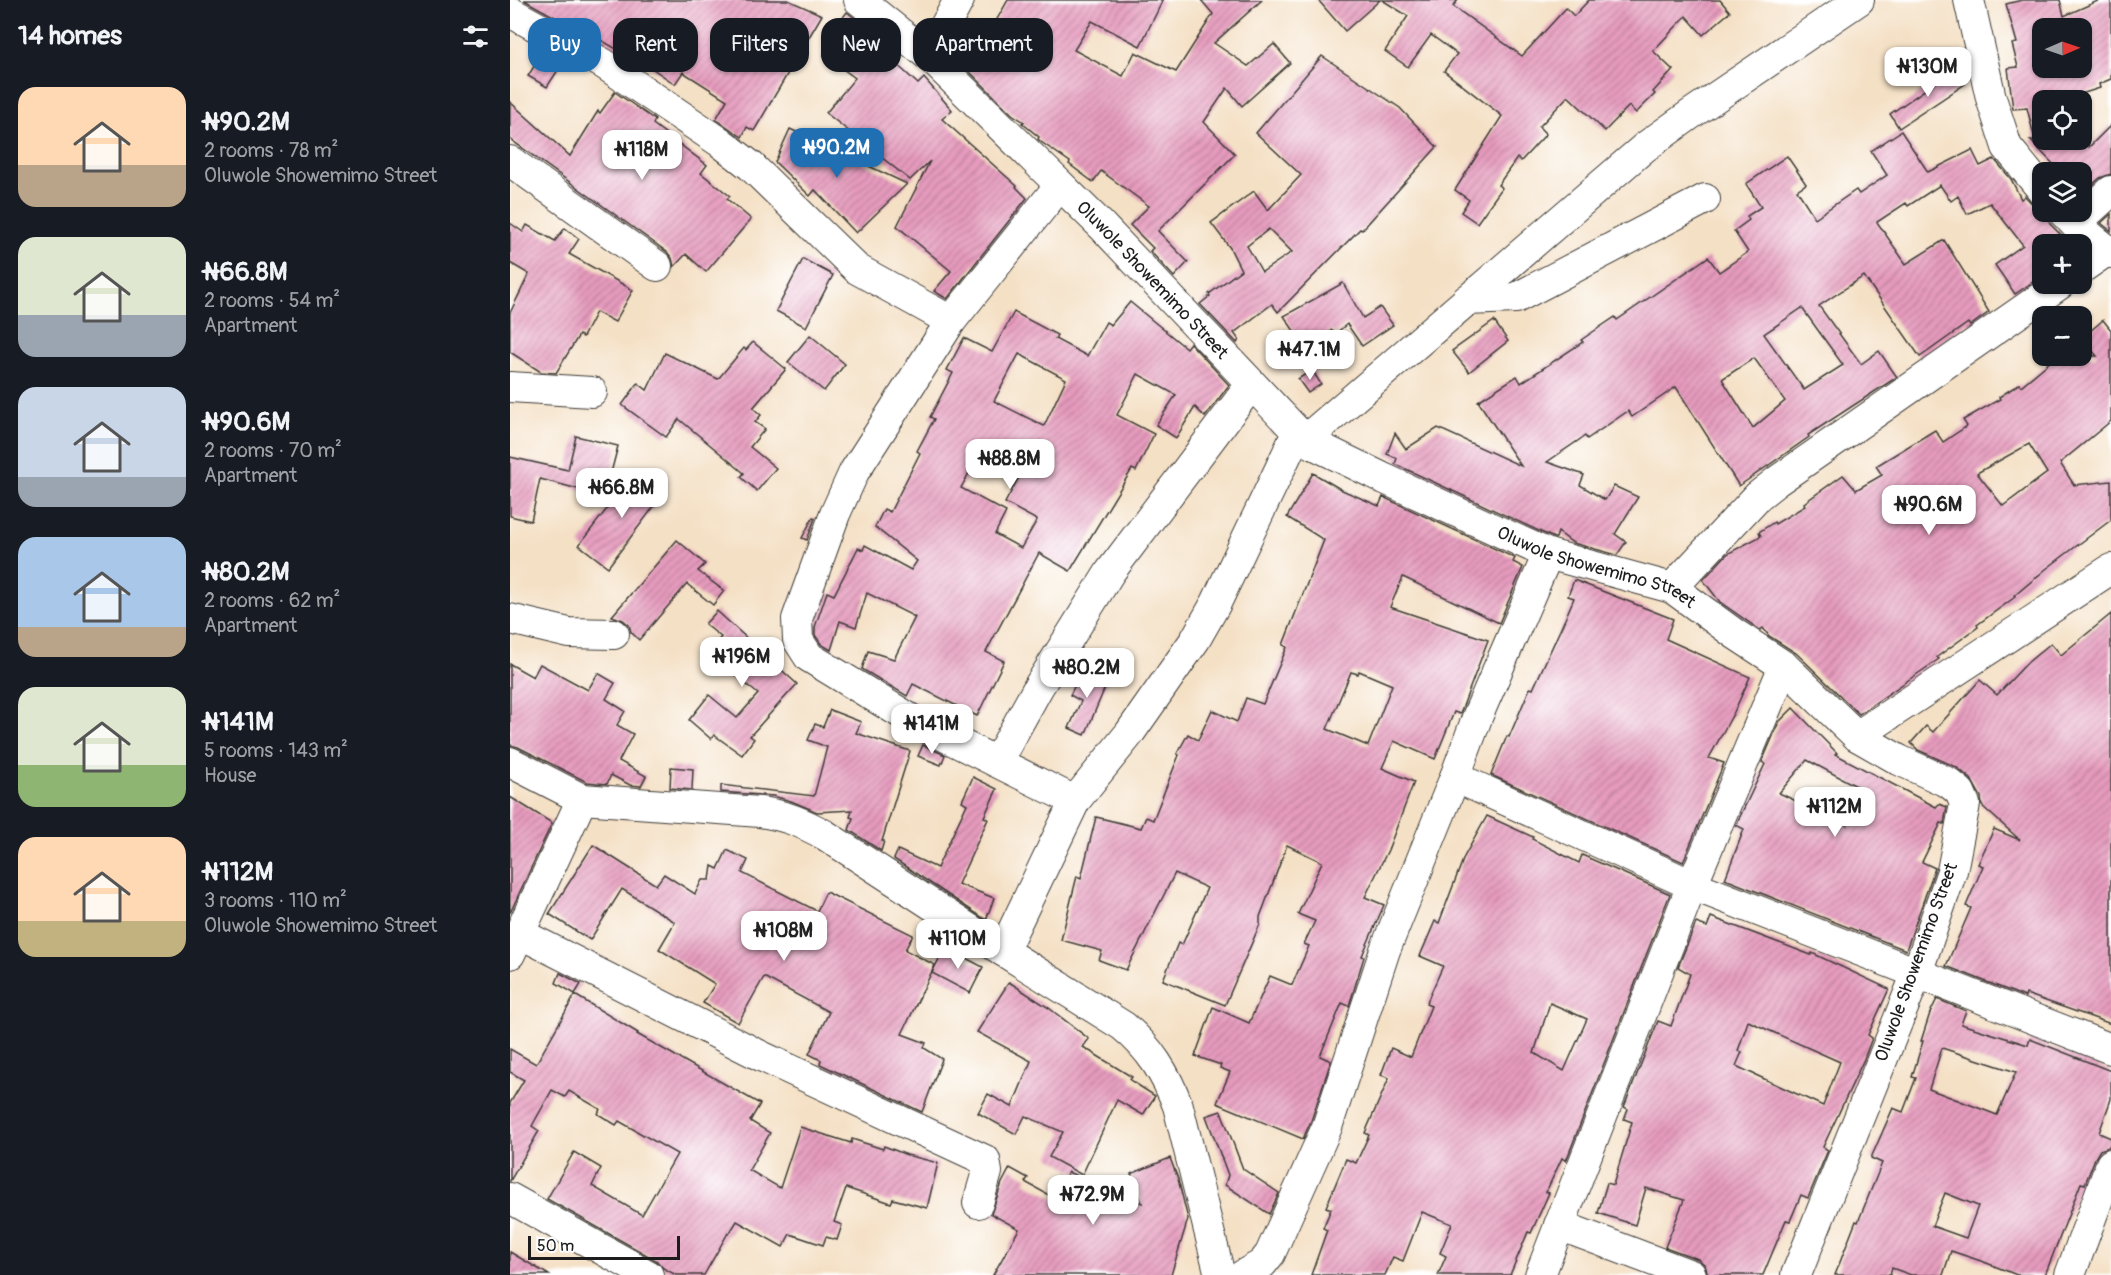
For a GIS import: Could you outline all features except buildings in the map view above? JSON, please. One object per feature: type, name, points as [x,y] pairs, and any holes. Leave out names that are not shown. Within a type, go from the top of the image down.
[{"type":"street","name":"Oluwole Showemimo Street","points":[[859,0],[913,43]]},
{"type":"street","points":[[949,18],[959,0]]},
{"type":"street","points":[[1003,951],[1075,801],[1129,734],[1195,640],[1301,437],[1467,300],[1645,147],[1859,0]]},
{"type":"street","points":[[1969,0],[1991,98],[2007,147],[2032,177]]},
{"type":"street","points":[[510,12],[604,64],[720,142],[751,166],[857,269],[951,321]]},
{"type":"street","name":"Oluwole Showemimo Street","points":[[945,72],[1102,226],[1301,437],[1385,479],[1548,554],[1672,588],[1784,666],[1857,736],[1899,760],[1949,783],[1960,792],[1965,804],[1952,871],[1917,973],[1796,1275]]},
{"type":"street","points":[[510,161],[657,266]]},
{"type":"street","points":[[1060,185],[951,321],[854,472],[826,535],[797,618],[798,640],[809,657],[914,720],[1075,801]]},
{"type":"street","points":[[2092,203],[2111,191]]},
{"type":"street","points":[[1467,300],[1516,298],[1705,199]]},
{"type":"street","points":[[2074,222],[2109,252],[2092,262]]},
{"type":"street","points":[[1672,588],[1758,496],[1777,481],[2046,294]]},
{"type":"street","points":[[997,762],[1039,686],[1110,572],[1251,385]]},
{"type":"street","points":[[510,387],[592,392]]},
{"type":"street","points":[[1243,1275],[1262,1264],[1270,1254],[1327,1127],[1385,950],[1478,715],[1548,554]]},
{"type":"street","points":[[1857,736],[2111,569]]},
{"type":"street","points":[[510,620],[569,633],[614,634]]},
{"type":"street","points":[[1540,1275],[1692,885],[1784,666]]},
{"type":"street","points":[[510,762],[582,799],[781,814],[802,822],[1123,1026],[1140,1040],[1154,1057],[1178,1106],[1220,1275]]},
{"type":"street","points":[[1455,777],[1692,885],[2111,1049]]},
{"type":"street","points":[[582,799],[515,944],[985,1160],[987,1172],[978,1203]]},
{"type":"street","points":[[2070,1275],[2111,1164]]},
{"type":"street","points":[[510,1198],[648,1275]]},
{"type":"street","points":[[1559,1225],[1691,1275]]}]
